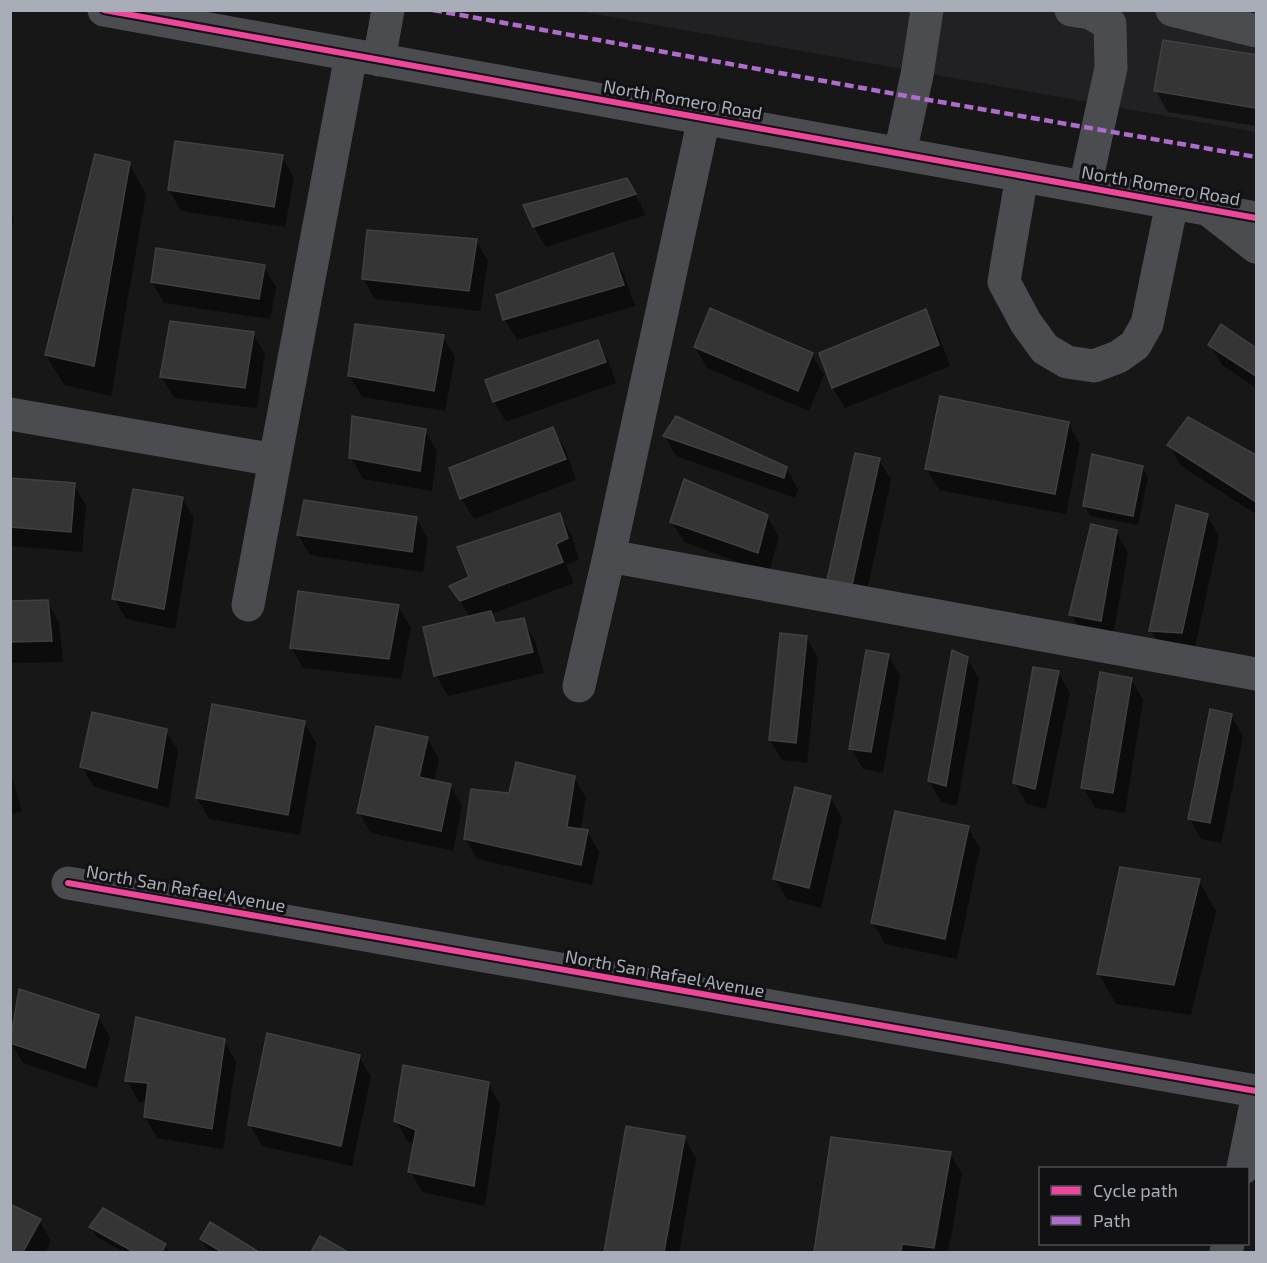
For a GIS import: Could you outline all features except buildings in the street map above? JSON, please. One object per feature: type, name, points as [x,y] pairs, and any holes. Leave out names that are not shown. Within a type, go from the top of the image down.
[{"type":"street","name":"North Romero Road","points":[[104,10],[151,15],[365,58],[1257,218]]},
{"type":"street","points":[[248,605],[275,460],[365,58],[388,10]]},
{"type":"street","points":[[900,153],[917,75],[927,10]]},
{"type":"street","points":[[1172,10],[1246,23]]},
{"type":"street","points":[[1085,187],[1111,68],[1110,24],[1095,14]]},
{"type":"street","points":[[579,686],[704,118]]},
{"type":"street","points":[[1022,176],[1004,282],[1026,323],[1045,349],[1067,362],[1094,366],[1118,357],[1135,345],[1147,324],[1172,203]]},
{"type":"street","points":[[1206,208],[1257,247]]},
{"type":"street","points":[[10,414],[275,460]]},
{"type":"street","points":[[609,556],[1257,674]]},
{"type":"street","name":"North San Rafael Avenue","points":[[68,883],[1257,1091]]},
{"type":"street","points":[[1243,1167],[1257,1104]]},
{"type":"shaded area","points":[[577,11],[1256,11],[1256,132]]},
{"type":"marked path","points":[[433,10],[1256,157]]},
{"type":"cycle path","points":[[104,10],[1256,218]]},
{"type":"cycle path","points":[[68,883],[1256,1091]]}]
